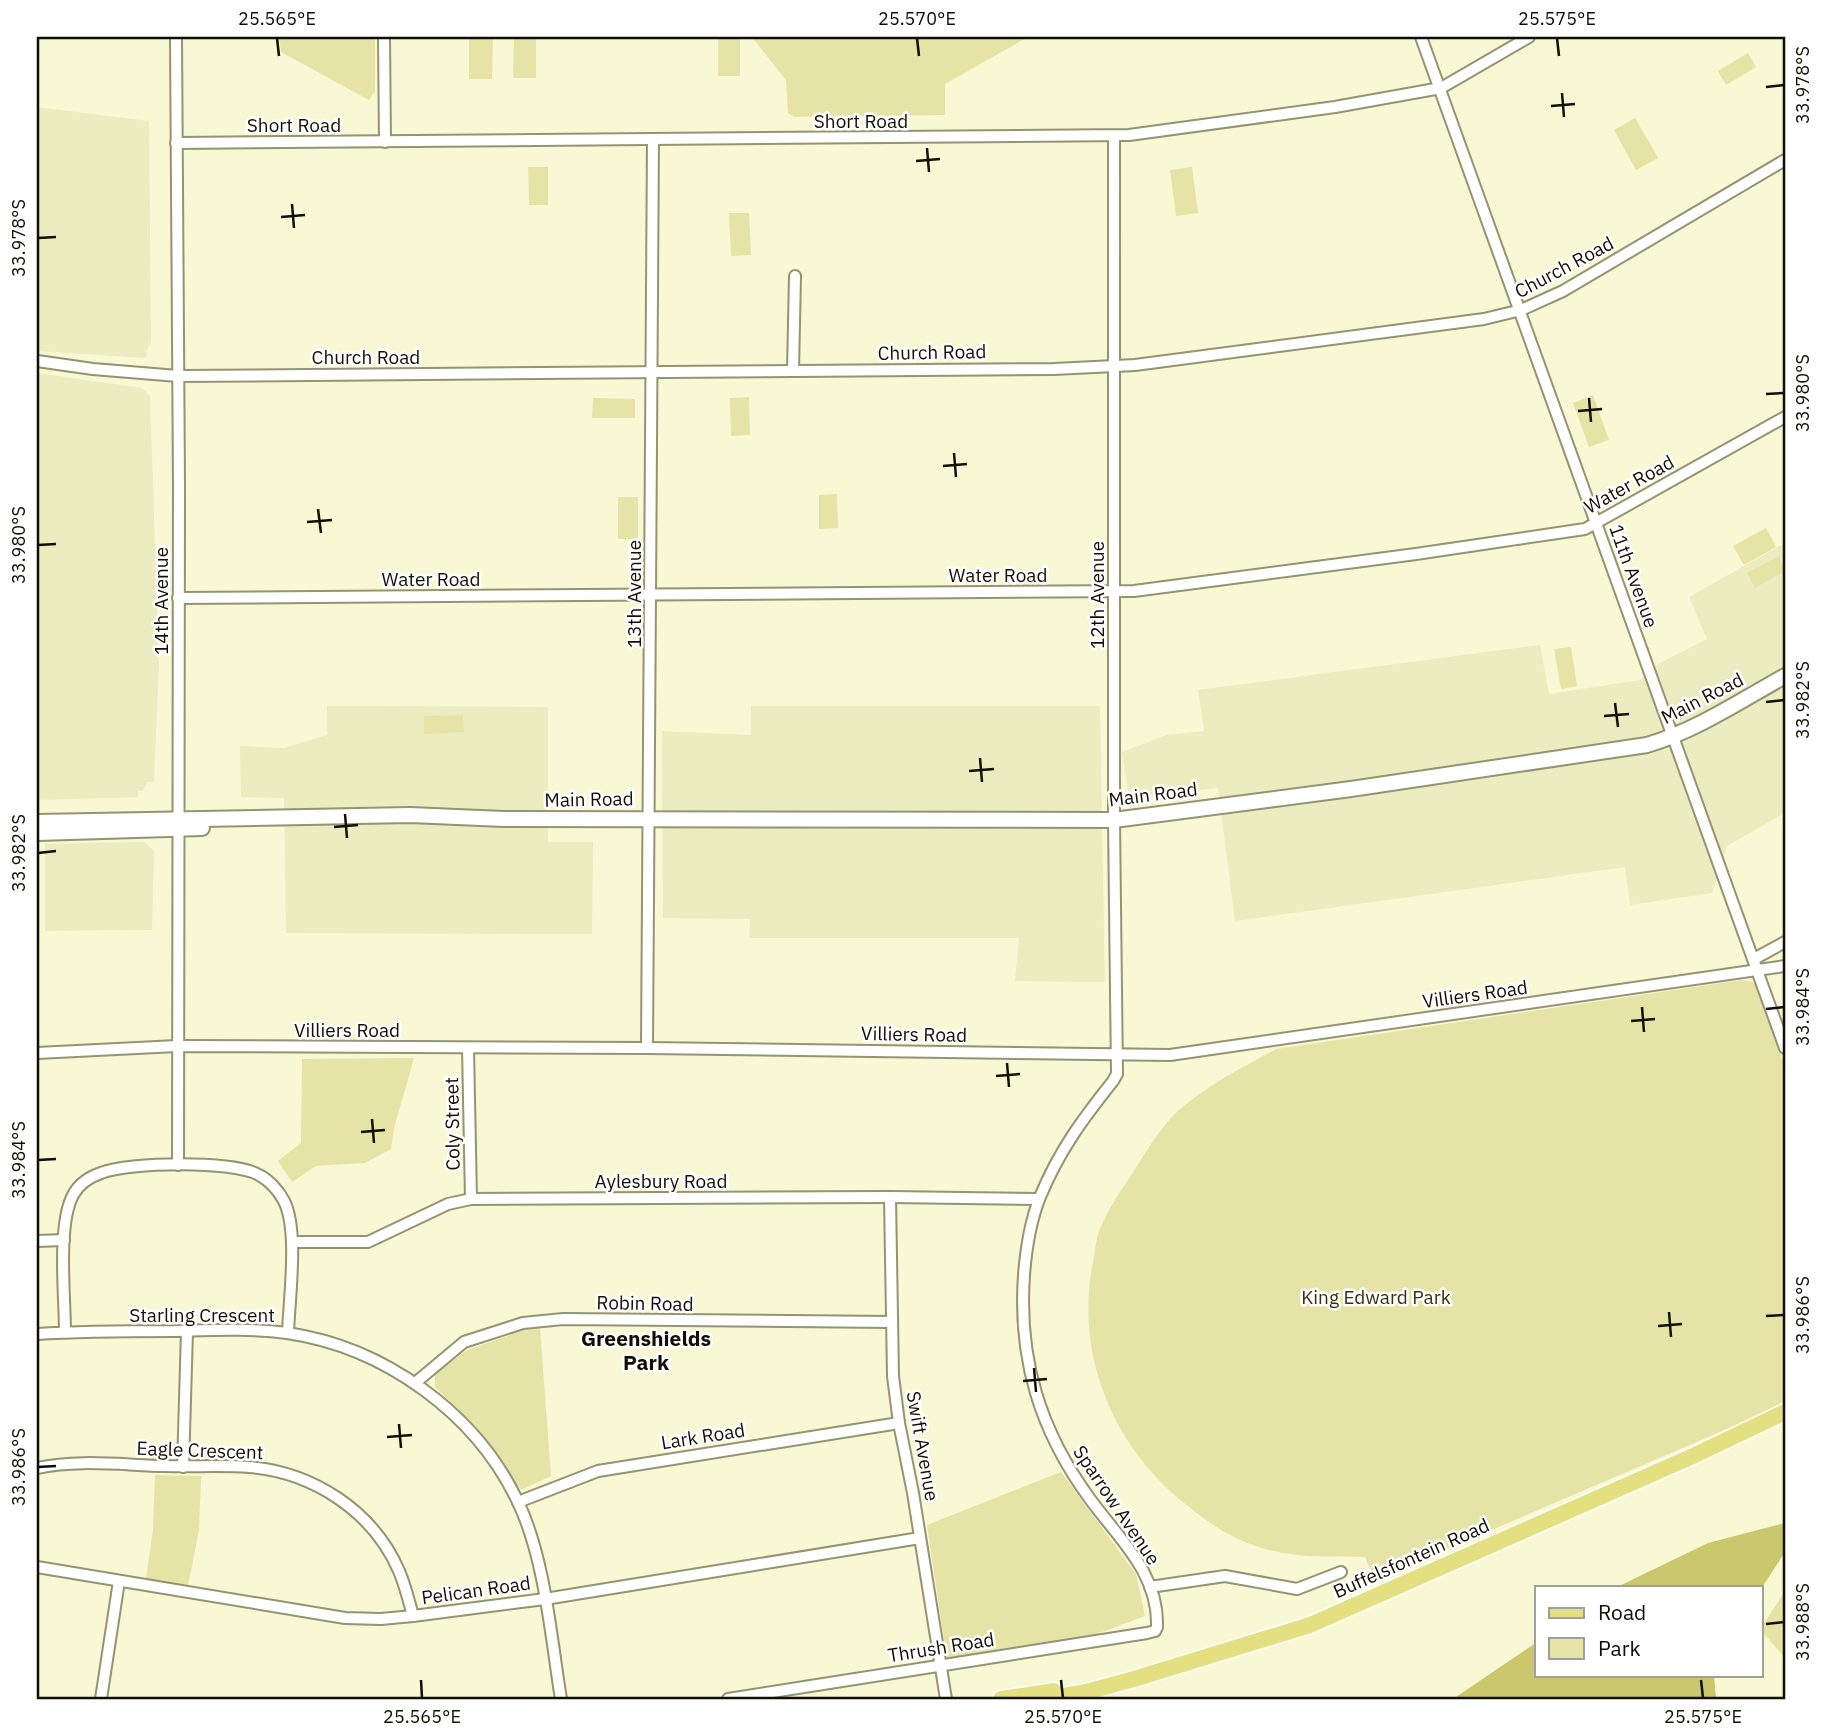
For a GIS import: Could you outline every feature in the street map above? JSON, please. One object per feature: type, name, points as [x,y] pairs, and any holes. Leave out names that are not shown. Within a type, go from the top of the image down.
[{"type":"main road","name":"Main Road","points":[[37,833],[177,824],[410,815],[504,819],[1114,820],[1351,789],[1647,745],[1675,736],[1785,676]]},
{"type":"main road","name":"Main Road","points":[[37,822],[177,824]]},
{"type":"main road","name":"Buffelsfontein Road","points":[[1045,1699],[1086,1692],[1310,1625],[1693,1456],[1785,1412]]},
{"type":"main road","name":"Buffelsfontein Road","points":[[1693,1456],[1710,1453],[1785,1420]]},
{"type":"main road","name":"Buffelsfontein Road","points":[[1001,1699],[1139,1676]]},
{"type":"street","name":"14th Avenue","points":[[176,37],[178,1165]]},
{"type":"street","points":[[384,37],[385,142]]},
{"type":"street","name":"11th Avenue","points":[[1421,37],[1675,736],[1785,1048]]},
{"type":"street","name":"Short Road","points":[[176,143],[1114,136],[1335,107],[1441,88],[1529,37]]},
{"type":"street","name":"12th Avenue","points":[[1114,136],[1116,1054]]},
{"type":"street","name":"13th Avenue","points":[[647,1048],[653,139]]},
{"type":"street","name":"Church Road","points":[[37,361],[178,376],[1054,369],[1169,361],[1502,316],[1521,310],[1590,276],[1785,160]]},
{"type":"street","points":[[793,371],[795,276]]},
{"type":"street","name":"Water Road","points":[[178,598],[1115,592],[1585,529],[1785,417]]},
{"type":"street","points":[[1755,964],[1785,942]]},
{"type":"street","name":"Villiers Road","points":[[37,1053],[177,1046],[647,1048],[1144,1056],[1196,1052],[1755,964],[1785,966]]},
{"type":"street","name":"Coly Street","points":[[468,1048],[471,1199]]},
{"type":"street","name":"Sparrow Avenue","points":[[1116,1054],[1115,1078],[1076,1128],[1039,1199],[1030,1231],[1023,1298],[1024,1340],[1034,1388],[1048,1430],[1067,1466],[1105,1519],[1129,1545],[1144,1570],[1157,1627]]},
{"type":"street","points":[[65,1332],[64,1240],[68,1206],[82,1183],[102,1172],[178,1165],[227,1166],[259,1175],[278,1192],[285,1203],[292,1242],[288,1333]]},
{"type":"street","name":"Swift Avenue","points":[[890,1197],[893,1376],[946,1699]]},
{"type":"street","name":"Aylesbury Road","points":[[292,1242],[368,1242],[448,1204],[471,1199],[1039,1199]]},
{"type":"street","points":[[37,1241],[64,1240]]},
{"type":"street","name":"Robin Road","points":[[415,1383],[464,1342],[523,1323],[563,1319],[892,1322]]},
{"type":"street","points":[[183,1467],[187,1331]]},
{"type":"street","name":"Starling Crescent","points":[[37,1334],[187,1331],[288,1333],[369,1358],[415,1383],[435,1398],[470,1433],[497,1466],[518,1502],[534,1544],[561,1699]]},
{"type":"street","name":"Lark Road","points":[[518,1502],[598,1471],[899,1423]]},
{"type":"street","name":"Eagle Crescent","points":[[37,1468],[83,1464],[249,1467],[285,1472],[338,1497],[365,1521],[399,1570],[413,1616]]},
{"type":"street","name":"Pelican Road","points":[[37,1567],[345,1618],[381,1619],[545,1599],[920,1538]]},
{"type":"street","points":[[1150,1587],[1225,1576],[1297,1589],[1341,1572]]},
{"type":"street","points":[[101,1699],[119,1581]]},
{"type":"street","name":"Thrush Road","points":[[728,1699],[1147,1633],[1155,1631],[1157,1627]]},
{"type":"shaded area","points":[[37,107],[149,121],[151,342],[144,358],[37,351]]},
{"type":"shaded area","points":[[37,373],[142,388],[150,396],[159,664],[154,782],[147,782],[143,791],[138,791],[138,797],[37,800]]},
{"type":"shaded area","points":[[1785,543],[1785,813],[1727,846],[1712,893],[1630,905],[1625,867],[1235,921],[1218,788],[1129,799],[1122,752],[1167,735],[1204,731],[1198,690],[1540,645],[1549,694],[1640,680],[1660,663],[1707,639],[1689,597]]},
{"type":"shaded area","points":[[327,706],[548,707],[548,842],[593,842],[592,934],[286,933],[284,798],[241,797],[240,746],[284,748],[327,735]]},
{"type":"shaded area","points":[[751,706],[1100,706],[1105,982],[1015,981],[1019,938],[749,938],[750,919],[663,918],[662,731],[751,735]]},
{"type":"shaded area","points":[[144,842],[154,851],[152,930],[45,931],[45,844]]},
{"type":"shaded area","points":[[1785,1523],[1785,1552],[1762,1587],[1619,1586],[1708,1543]]},
{"type":"shaded area","points":[[1535,1643],[1535,1676],[1714,1676],[1716,1699],[1453,1699]]},
{"type":"green space","points":[[279,37],[375,37],[375,91],[369,100],[281,52]]},
{"type":"green space","points":[[469,37],[493,37],[492,79],[469,79]]},
{"type":"green space","points":[[514,37],[536,37],[536,78],[513,78]]},
{"type":"green space","points":[[718,37],[740,37],[740,76],[718,76]]},
{"type":"green space","points":[[752,37],[1028,37],[945,84],[945,115],[794,117],[788,113],[786,80]]},
{"type":"green space","points":[[1748,53],[1756,67],[1726,85],[1718,71]]},
{"type":"green space","points":[[1635,118],[1658,158],[1636,170],[1614,130]]},
{"type":"green space","points":[[528,167],[548,167],[548,205],[529,205]]},
{"type":"green space","points":[[1192,167],[1198,213],[1176,216],[1170,170]]},
{"type":"green space","points":[[729,213],[749,213],[751,255],[731,256]]},
{"type":"green space","points":[[1593,395],[1609,440],[1589,447],[1573,403]]},
{"type":"green space","points":[[749,397],[750,435],[731,436],[730,398]]},
{"type":"green space","points":[[593,398],[635,399],[635,418],[592,418]]},
{"type":"green space","points":[[837,494],[838,528],[819,529],[819,495]]},
{"type":"green space","points":[[618,497],[638,497],[638,539],[618,539]]},
{"type":"green space","points":[[1766,528],[1776,547],[1744,565],[1733,546]]},
{"type":"green space","points":[[1779,556],[1785,571],[1755,588],[1747,573]]},
{"type":"green space","points":[[1571,647],[1577,686],[1561,689],[1554,649]]},
{"type":"green space","points":[[463,715],[464,732],[424,734],[424,716]]},
{"type":"green space","name":"King Edward Park","points":[[1742,980],[1753,982],[1760,991],[1785,1068],[1785,1404],[1375,1580],[1365,1557],[1293,1554],[1265,1549],[1240,1540],[1195,1512],[1155,1476],[1134,1450],[1103,1392],[1094,1361],[1089,1328],[1089,1295],[1099,1231],[1115,1200],[1154,1140],[1178,1111],[1213,1085],[1276,1049]]},
{"type":"green space","points":[[414,1058],[394,1128],[391,1149],[365,1163],[316,1166],[292,1182],[278,1161],[301,1143],[302,1059]]},
{"type":"green space","points":[[540,1328],[551,1476],[521,1490],[475,1425],[435,1387],[435,1374],[467,1350],[522,1331]]},
{"type":"green space","points":[[1061,1472],[1136,1574],[1145,1616],[1089,1637],[947,1660],[927,1525]]},
{"type":"green space","points":[[155,1475],[201,1476],[199,1530],[188,1586],[146,1578],[153,1530]]},
{"type":"green space","points":[[1785,1591],[1785,1658],[1764,1634],[1762,1635],[1762,1626]]},
{"type":"district","name":"Greenshields Park","points":[[646,1351]]}]
